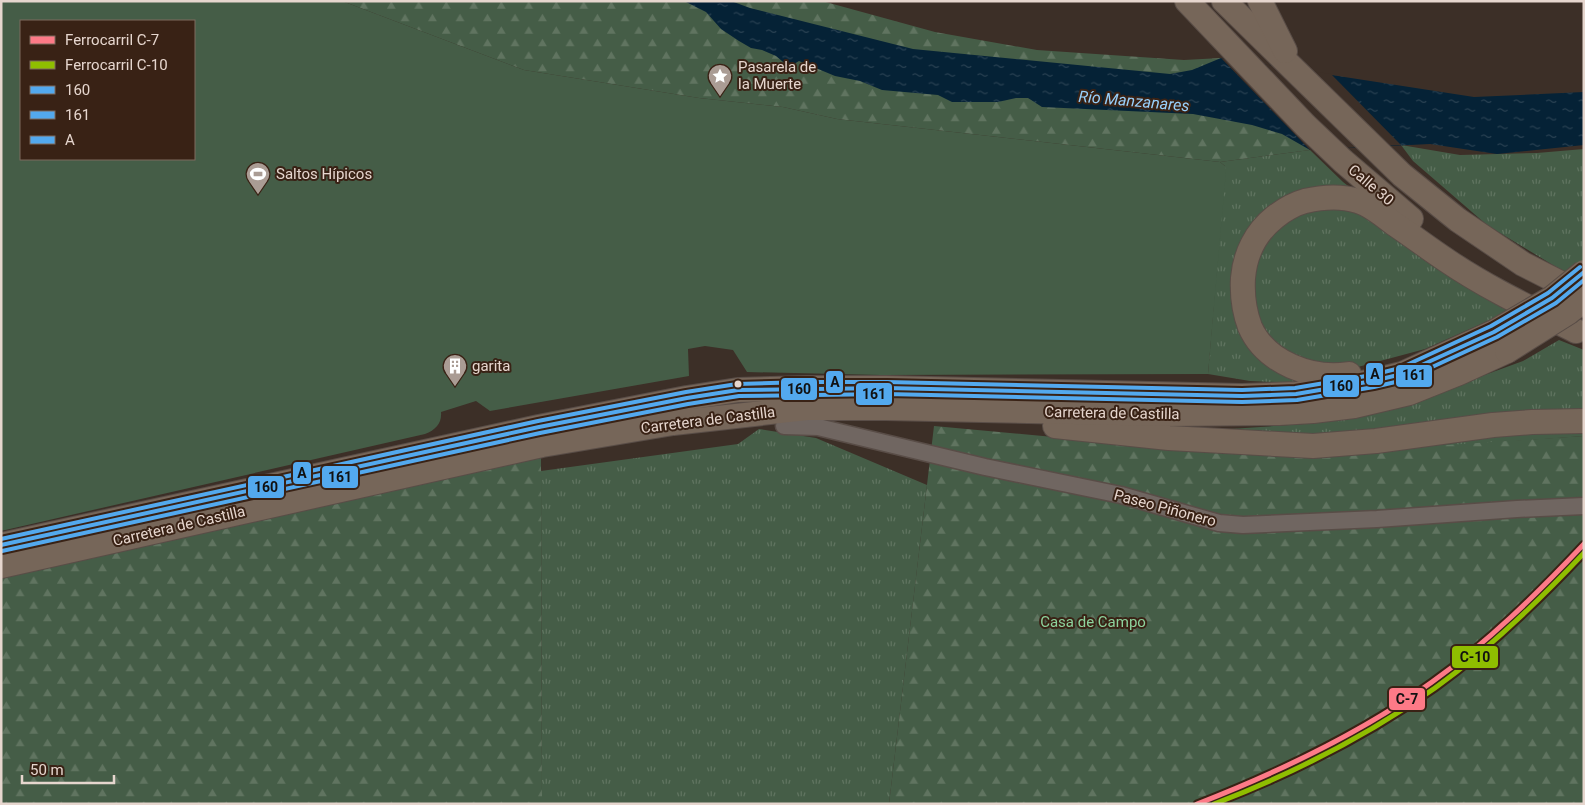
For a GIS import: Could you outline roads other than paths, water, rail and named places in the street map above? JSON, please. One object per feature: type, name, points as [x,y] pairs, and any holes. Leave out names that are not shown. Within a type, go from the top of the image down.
[{"type":"highway","name":"Calle 30","points":[[1186,1],[1305,125],[1343,161],[1429,234],[1580,332]]},
{"type":"highway","name":"Calle 30","points":[[1224,1],[1402,175],[1458,220],[1523,264],[1584,295]]},
{"type":"highway","points":[[1260,1],[1294,68]]},
{"type":"highway","points":[[1494,340],[1400,365],[1346,375],[1312,373],[1290,366],[1277,358],[1259,341],[1250,327],[1243,293],[1244,266],[1258,234],[1270,221],[1286,209],[1304,201],[1342,198],[1359,202],[1380,213],[1446,261],[1492,289],[1580,332]]},
{"type":"highway","name":"Carretera de Castilla","points":[[1,566],[542,445],[673,423],[807,408],[1165,414],[1279,413],[1354,406],[1409,392],[1459,373],[1494,340],[1584,272]]},
{"type":"highway","name":"Carretera de Castilla","points":[[1,545],[538,426],[738,390],[887,388],[1242,396],[1296,394],[1373,382],[1402,374],[1569,312],[1584,300]]},
{"type":"highway","points":[[885,408],[1169,438],[1313,446],[1376,441],[1493,425],[1584,421]]},
{"type":"street","name":"Paseo Piñonero","points":[[784,426],[818,427],[985,467],[1121,495],[1219,524],[1243,525],[1367,519],[1584,506]]},
{"type":"water","name":"Río Manzanares","points":[[684,1],[731,1],[750,8],[913,49],[1170,74],[1192,70],[1221,58],[1474,97],[1584,92],[1584,145],[1497,154],[1430,144],[1310,150],[1282,134],[1252,125],[1193,114],[1042,107],[1028,98],[1016,98],[998,102],[952,102],[938,95],[882,90],[860,81],[835,76],[799,61],[789,67],[776,56],[751,48],[739,41],[721,29],[706,12]]},
{"type":"rail line","name":"C-7","points":[[1197,804],[1258,779],[1318,751],[1405,701],[1473,651],[1530,599],[1584,544]]},
{"type":"rail line","name":"C-10","points":[[1214,804],[1272,780],[1328,753],[1409,706],[1455,673],[1494,641],[1531,607],[1584,553]]},
{"type":"place","name":"Pasarela de la Muerte","points":[[720,97]]},
{"type":"place","name":"Saltos Hípicos","points":[[258,195]]},
{"type":"place","name":"garita","points":[[455,387]]},
{"type":"park label","name":"Casa de Campo","points":[[1093,622]]}]
